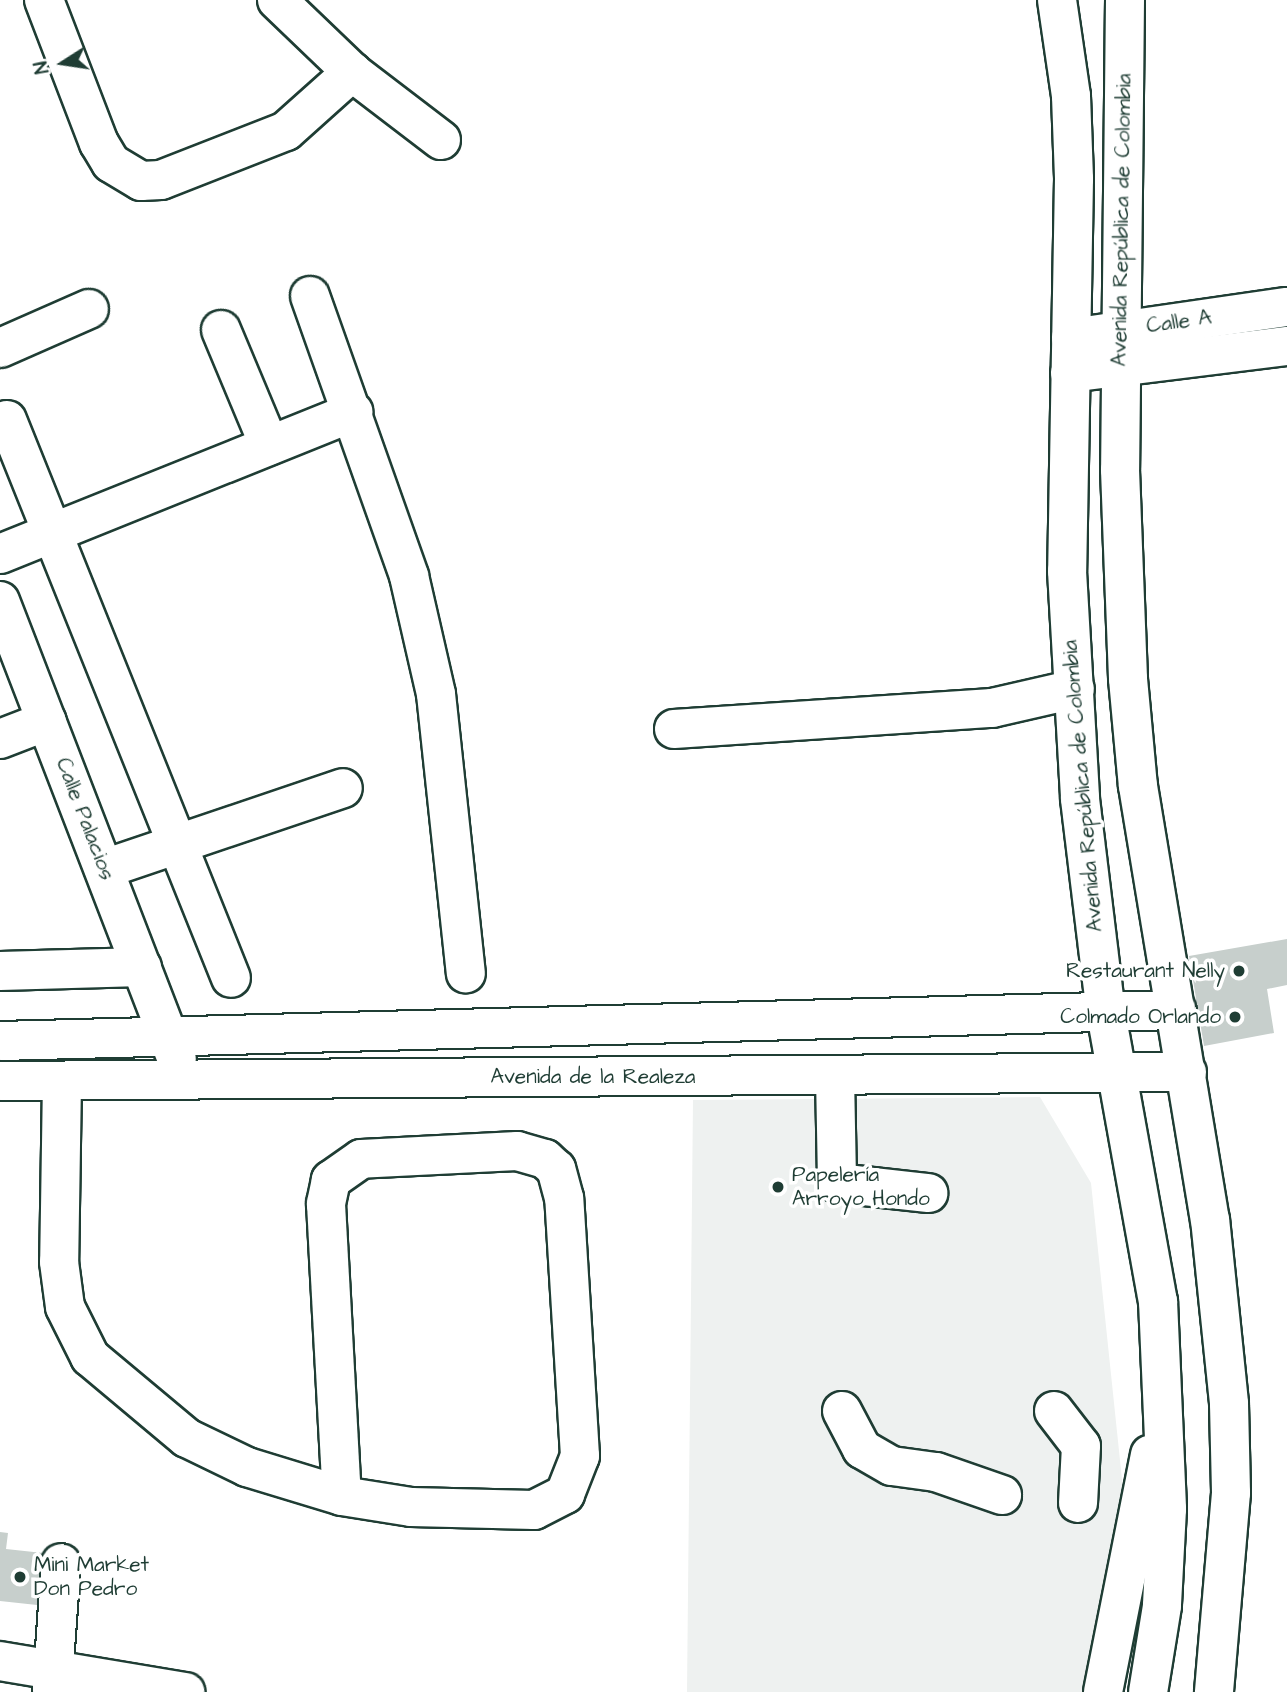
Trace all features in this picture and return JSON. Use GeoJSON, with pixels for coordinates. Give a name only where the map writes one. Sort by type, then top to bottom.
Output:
{"type":"FeatureCollection","features":[{"type":"Feature","properties":{"kind":"main road"},"geometry":{"type":"LineString","coordinates":[[44,0],[99,143],[111,163],[141,181],[161,180],[286,131],[352,72]]}},
{"type":"Feature","properties":{"kind":"main road"},"geometry":{"type":"LineString","coordinates":[[276,0],[352,72],[441,140]]}},
{"type":"Feature","properties":{"kind":"main road","name":"Avenida República de Colombia"},"geometry":{"type":"LineString","coordinates":[[1057,0],[1071,96],[1068,571],[1090,909],[1158,1301],[1166,1523],[1162,1606],[1148,1692]]}},
{"type":"Feature","properties":{"kind":"main road","name":"Avenida República de Colombia"},"geometry":{"type":"LineString","coordinates":[[1125,0],[1120,367],[1128,679],[1138,786],[1187,1072],[1229,1404],[1231,1493],[1214,1692]]}},
{"type":"Feature","properties":{"kind":"main road"},"geometry":{"type":"LineString","coordinates":[[310,296],[354,412],[410,576],[436,694],[466,973]]}},
{"type":"Feature","properties":{"kind":"main road","name":"Calle A"},"geometry":{"type":"LineString","coordinates":[[1071,355],[1120,330],[1287,307]]}},
{"type":"Feature","properties":{"kind":"main road"},"geometry":{"type":"LineString","coordinates":[[0,348],[89,309]]}},
{"type":"Feature","properties":{"kind":"main road"},"geometry":{"type":"LineString","coordinates":[[221,330],[269,445]]}},
{"type":"Feature","properties":{"kind":"main road","name":"Calle A"},"geometry":{"type":"LineString","coordinates":[[1071,355],[1120,367],[1287,346]]}},
{"type":"Feature","properties":{"kind":"main road"},"geometry":{"type":"LineString","coordinates":[[0,554],[354,412]]}},
{"type":"Feature","properties":{"kind":"main road"},"geometry":{"type":"LineString","coordinates":[[7,420],[231,978]]}},
{"type":"Feature","properties":{"kind":"main road","name":"Calle Palacios"},"geometry":{"type":"LineString","coordinates":[[0,601],[184,1081]]}},
{"type":"Feature","properties":{"kind":"main road"},"geometry":{"type":"LineString","coordinates":[[674,730],[992,708],[1075,689]]}},
{"type":"Feature","properties":{"kind":"main road"},"geometry":{"type":"LineString","coordinates":[[0,738],[47,720]]}},
{"type":"Feature","properties":{"kind":"main road"},"geometry":{"type":"LineString","coordinates":[[104,869],[342,788]]}},
{"type":"Feature","properties":{"kind":"main road"},"geometry":{"type":"LineString","coordinates":[[0,971],[142,967]]}},
{"type":"Feature","properties":{"kind":"main road"},"geometry":{"type":"LineString","coordinates":[[0,1041],[1177,1010]]}},
{"type":"Feature","properties":{"kind":"main road","name":"Avenida de la Realeza"},"geometry":{"type":"LineString","coordinates":[[0,1081],[1117,1075],[1187,1072]]}},
{"type":"Feature","properties":{"kind":"main road"},"geometry":{"type":"LineString","coordinates":[[835,1076],[837,1183],[928,1193]]}},
{"type":"Feature","properties":{"kind":"main road"},"geometry":{"type":"LineString","coordinates":[[62,1081],[59,1262],[65,1307],[90,1357],[187,1438],[247,1467],[342,1496],[411,1507],[534,1510],[565,1494],[580,1456],[562,1183],[545,1159],[517,1151],[361,1159],[331,1180],[326,1204],[342,1496]]}},
{"type":"Feature","properties":{"kind":"main road"},"geometry":{"type":"LineString","coordinates":[[1103,1692],[1162,1391]]}},
{"type":"Feature","properties":{"kind":"main road"},"geometry":{"type":"LineString","coordinates":[[842,1411],[862,1449],[892,1466],[936,1472],[1002,1495]]}},
{"type":"Feature","properties":{"kind":"main road"},"geometry":{"type":"LineString","coordinates":[[1054,1411],[1081,1446],[1078,1503]]}},
{"type":"Feature","properties":{"kind":"main road"},"geometry":{"type":"LineString","coordinates":[[53,1681],[61,1563]]}},
{"type":"Feature","properties":{"kind":"main road"},"geometry":{"type":"LineString","coordinates":[[0,1661],[53,1681],[185,1692]]}},
{"type":"Feature","properties":{"kind":"shaded area"},"geometry":{"type":"Polygon","coordinates":[[[1040,1097],[1091,1183],[1123,1489],[1121,1692],[687,1692],[693,1100],[1040,1097]]]}},
{"type":"Feature","properties":{"kind":"building"},"geometry":{"type":"Polygon","coordinates":[[[1287,939],[1287,985],[1267,989],[1274,1033],[1204,1046],[1189,956],[1287,939]]]}},
{"type":"Feature","properties":{"kind":"building","name":"Mini Market Don Pedro"},"geometry":{"type":"Polygon","coordinates":[[[0,1532],[8,1533],[6,1549],[43,1553],[37,1605],[0,1601],[0,1532]]]}},
{"type":"Feature","properties":{"kind":"place","name":"Restaurant Nelly"},"geometry":{"type":"Point","coordinates":[1239,971]}},
{"type":"Feature","properties":{"kind":"place","name":"Colmado Orlando"},"geometry":{"type":"Point","coordinates":[1235,1017]}},
{"type":"Feature","properties":{"kind":"place","name":"Papelería Arroyo Hondo"},"geometry":{"type":"Point","coordinates":[778,1187]}},
{"type":"Feature","properties":{"kind":"place","name":"Mini Market Don Pedro"},"geometry":{"type":"Point","coordinates":[20,1577]}}]}
